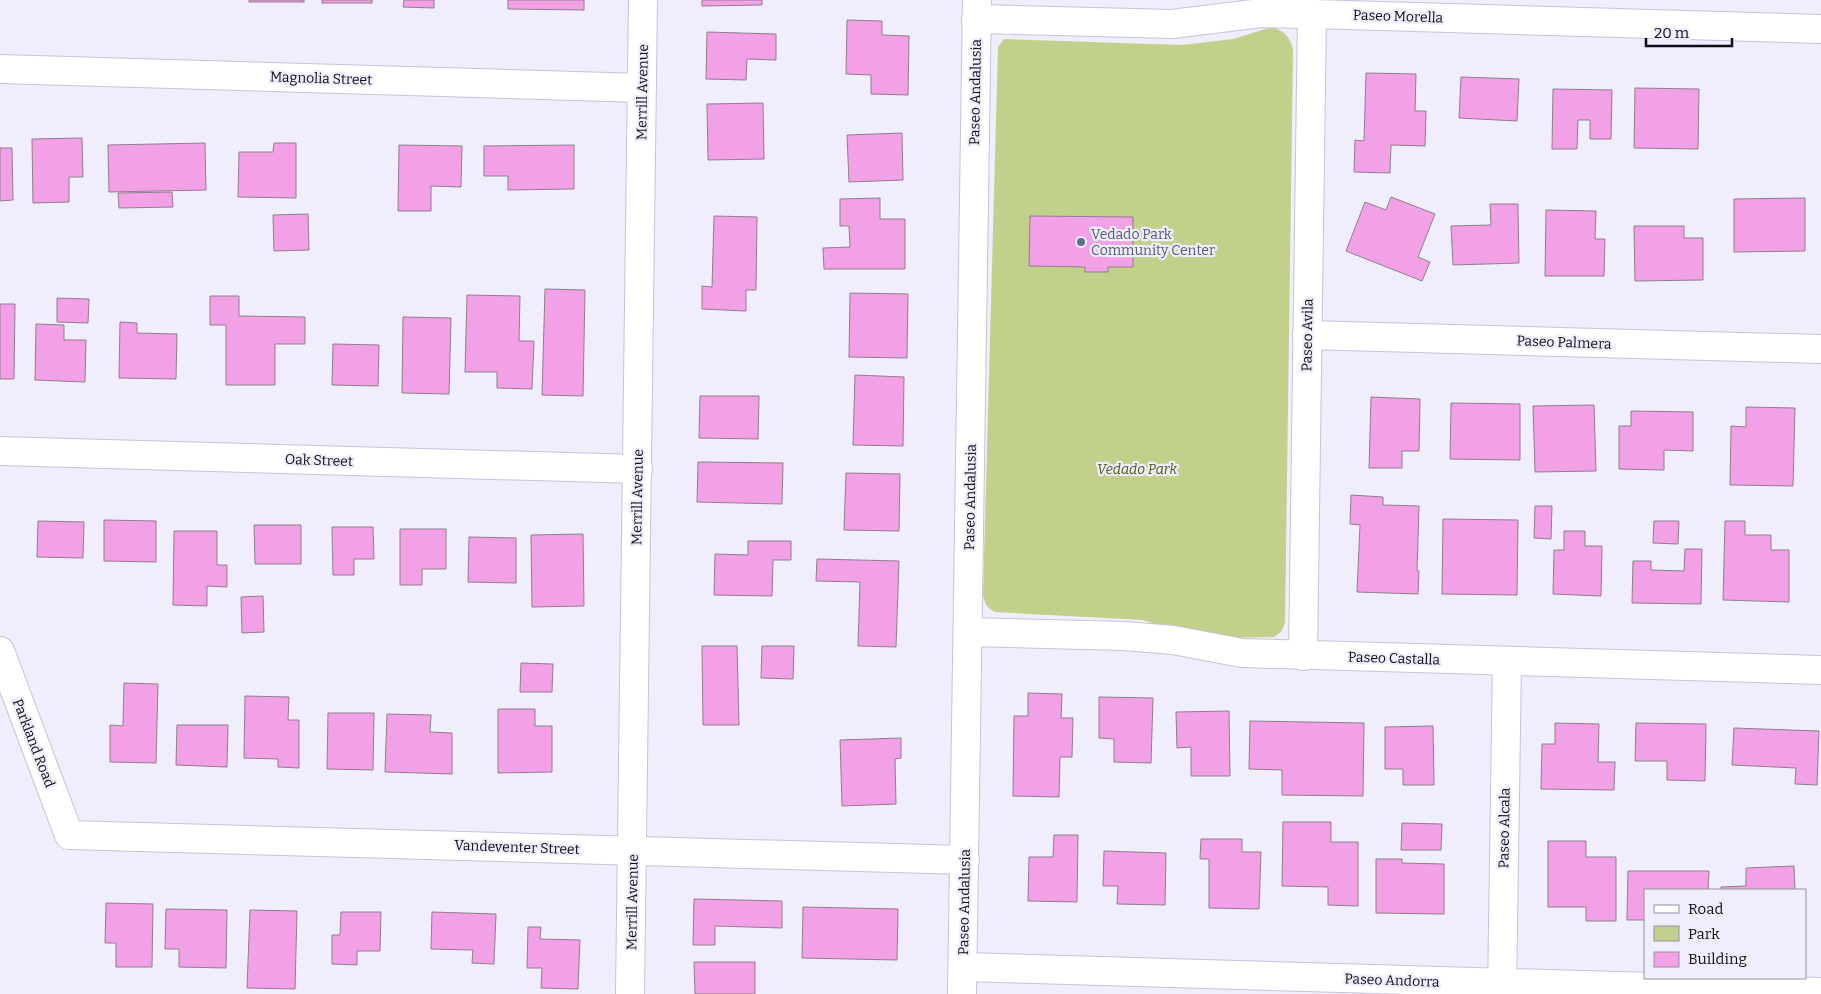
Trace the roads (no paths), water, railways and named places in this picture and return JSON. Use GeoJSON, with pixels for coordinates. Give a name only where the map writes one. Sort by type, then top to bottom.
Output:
{"type":"FeatureCollection","features":[{"type":"Feature","properties":{"kind":"street","name":"Merrill Avenue"},"geometry":{"type":"LineString","coordinates":[[630,994],[643,0]]}},
{"type":"Feature","properties":{"kind":"street","name":"Paseo Morella"},"geometry":{"type":"LineString","coordinates":[[976,9],[1172,24],[1261,13],[1312,14],[1504,10],[1821,28]]}},
{"type":"Feature","properties":{"kind":"street","name":"Paseo Andalusia"},"geometry":{"type":"LineString","coordinates":[[963,981],[976,9]]}},
{"type":"Feature","properties":{"kind":"street","name":"Paseo Avila"},"geometry":{"type":"LineString","coordinates":[[1303,656],[1312,14]]}},
{"type":"Feature","properties":{"kind":"street","name":"Magnolia Street"},"geometry":{"type":"LineString","coordinates":[[0,69],[642,88]]}},
{"type":"Feature","properties":{"kind":"street","name":"Paseo Palmera"},"geometry":{"type":"LineString","coordinates":[[1307,335],[1821,350]]}},
{"type":"Feature","properties":{"kind":"street","name":"Oak Street"},"geometry":{"type":"LineString","coordinates":[[0,451],[638,469]]}},
{"type":"Feature","properties":{"kind":"street","name":"Paseo Castalla"},"geometry":{"type":"LineString","coordinates":[[968,632],[1124,636],[1173,640],[1242,653],[1303,656],[1821,670]]}},
{"type":"Feature","properties":{"kind":"street","name":"Parkland Road"},"geometry":{"type":"LineString","coordinates":[[0,652],[69,834]]}},
{"type":"Feature","properties":{"kind":"street","name":"Paseo Alcala"},"geometry":{"type":"LineString","coordinates":[[1502,988],[1507,661]]}},
{"type":"Feature","properties":{"kind":"street","name":"Vandeventer Street"},"geometry":{"type":"LineString","coordinates":[[69,834],[964,860]]}},
{"type":"Feature","properties":{"kind":"street","name":"Paseo Andorra"},"geometry":{"type":"LineString","coordinates":[[963,981],[1821,992]]}},
{"type":"Feature","properties":{"kind":"place","name":"Vedado Park Community Center"},"geometry":{"type":"Point","coordinates":[1081,242]}},
{"type":"Feature","properties":{"kind":"park label","name":"Vedado Park"},"geometry":{"type":"Point","coordinates":[1137,469]}}]}
